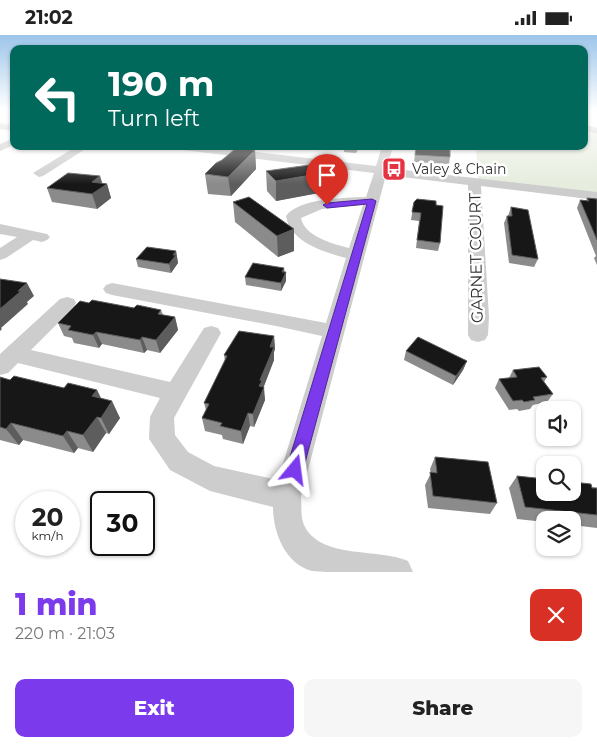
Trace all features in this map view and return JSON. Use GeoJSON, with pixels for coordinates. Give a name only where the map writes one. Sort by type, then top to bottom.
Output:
{"type":"FeatureCollection","features":[{"type":"Feature","properties":{"kind":"street"},"geometry":{"type":"LineString","coordinates":[[0,148],[8,134]]}},
{"type":"Feature","properties":{"kind":"street"},"geometry":{"type":"LineString","coordinates":[[39,173],[78,150]]}},
{"type":"Feature","properties":{"kind":"street"},"geometry":{"type":"LineString","coordinates":[[207,150],[597,196]]}},
{"type":"Feature","properties":{"kind":"street"},"geometry":{"type":"LineString","coordinates":[[387,150],[355,255],[287,496],[286,514],[290,530],[299,545],[312,557],[329,564],[397,572]]}},
{"type":"Feature","properties":{"kind":"street","name":"GARNET COURT"},"geometry":{"type":"LineString","coordinates":[[474,182],[478,335]]}},
{"type":"Feature","properties":{"kind":"street"},"geometry":{"type":"LineString","coordinates":[[355,255],[337,251],[308,236],[296,227],[293,216],[314,207],[372,201]]}},
{"type":"Feature","properties":{"kind":"street"},"geometry":{"type":"LineString","coordinates":[[0,229],[36,236],[0,255]]}},
{"type":"Feature","properties":{"kind":"street"},"geometry":{"type":"LineString","coordinates":[[112,289],[276,319],[334,332]]}},
{"type":"Feature","properties":{"kind":"street"},"geometry":{"type":"LineString","coordinates":[[7,361],[67,303]]}},
{"type":"Feature","properties":{"kind":"street"},"geometry":{"type":"LineString","coordinates":[[211,333],[162,417],[162,439],[179,461],[210,478],[287,496]]}},
{"type":"Feature","properties":{"kind":"street"},"geometry":{"type":"LineString","coordinates":[[7,361],[176,393]]}},
{"type":"Feature","properties":{"kind":"green space"},"geometry":{"type":"Polygon","coordinates":[[[588,134],[597,134],[597,194],[478,180],[476,150],[588,150],[588,134]]]}},
{"type":"Feature","properties":{"kind":"building"},"geometry":{"type":"Polygon","coordinates":[[[234,150],[255,150],[228,177],[205,174],[234,150]]]}},
{"type":"Feature","properties":{"kind":"building"},"geometry":{"type":"Polygon","coordinates":[[[416,150],[450,150],[450,157],[415,155],[416,150]]]}},
{"type":"Feature","properties":{"kind":"building"},"geometry":{"type":"Polygon","coordinates":[[[331,162],[341,170],[276,181],[266,171],[331,162]]]}},
{"type":"Feature","properties":{"kind":"building"},"geometry":{"type":"Polygon","coordinates":[[[68,173],[100,176],[92,182],[107,184],[92,194],[47,188],[68,173]]]}},
{"type":"Feature","properties":{"kind":"building"},"geometry":{"type":"Polygon","coordinates":[[[249,197],[294,229],[277,236],[233,202],[249,197]]]}},
{"type":"Feature","properties":{"kind":"building"},"geometry":{"type":"Polygon","coordinates":[[[587,198],[597,199],[597,240],[580,200],[589,201],[587,198]]]}},
{"type":"Feature","properties":{"kind":"building"},"geometry":{"type":"Polygon","coordinates":[[[417,199],[436,201],[436,205],[443,206],[440,243],[417,240],[421,213],[412,212],[414,202],[417,199]]]}},
{"type":"Feature","properties":{"kind":"building"},"geometry":{"type":"Polygon","coordinates":[[[511,207],[528,210],[538,259],[512,255],[507,216],[512,216],[511,207]]]}},
{"type":"Feature","properties":{"kind":"building"},"geometry":{"type":"Polygon","coordinates":[[[147,247],[176,251],[173,255],[176,255],[169,264],[136,259],[147,247]]]}},
{"type":"Feature","properties":{"kind":"building"},"geometry":{"type":"Polygon","coordinates":[[[253,263],[284,268],[282,272],[286,272],[281,283],[245,277],[253,263]]]}},
{"type":"Feature","properties":{"kind":"building"},"geometry":{"type":"Polygon","coordinates":[[[0,279],[27,283],[18,291],[21,291],[0,309],[0,279]]]}},
{"type":"Feature","properties":{"kind":"building"},"geometry":{"type":"Polygon","coordinates":[[[92,300],[134,308],[137,305],[161,310],[158,314],[175,317],[156,340],[142,337],[140,340],[96,332],[93,335],[68,330],[71,326],[58,323],[80,301],[89,303],[92,300]]]}},
{"type":"Feature","properties":{"kind":"building"},"geometry":{"type":"Polygon","coordinates":[[[239,331],[274,336],[270,347],[274,347],[260,380],[262,381],[259,386],[264,387],[253,414],[248,413],[241,431],[220,426],[222,423],[202,418],[209,404],[204,403],[227,356],[224,355],[239,331]]]}},
{"type":"Feature","properties":{"kind":"building"},"geometry":{"type":"Polygon","coordinates":[[[418,337],[467,361],[456,376],[406,351],[418,337]]]}},
{"type":"Feature","properties":{"kind":"building"},"geometry":{"type":"Polygon","coordinates":[[[539,367],[547,377],[541,378],[553,394],[533,397],[535,400],[524,402],[522,400],[513,401],[499,379],[517,377],[513,370],[539,367]]]}},
{"type":"Feature","properties":{"kind":"building"},"geometry":{"type":"Polygon","coordinates":[[[14,376],[64,388],[68,383],[97,390],[92,396],[112,401],[101,418],[97,417],[83,435],[67,431],[63,436],[11,423],[6,429],[0,427],[0,377],[10,380],[14,376]]]}},
{"type":"Feature","properties":{"kind":"building"},"geometry":{"type":"Polygon","coordinates":[[[435,457],[488,462],[497,503],[433,496],[430,472],[437,473],[435,457]]]}},
{"type":"Feature","properties":{"kind":"building"},"geometry":{"type":"Polygon","coordinates":[[[517,476],[536,478],[536,501],[581,501],[581,483],[591,484],[592,488],[597,488],[597,515],[581,513],[581,511],[525,507],[517,476]]]}},
{"type":"Feature","properties":{"kind":"place","name":"Valey & Chain"},"geometry":{"type":"Point","coordinates":[394,169]}},
{"type":"Feature","properties":{"kind":"route"},"geometry":{"type":"LineString","coordinates":[[295,470],[372,201],[327,205]]}}]}
